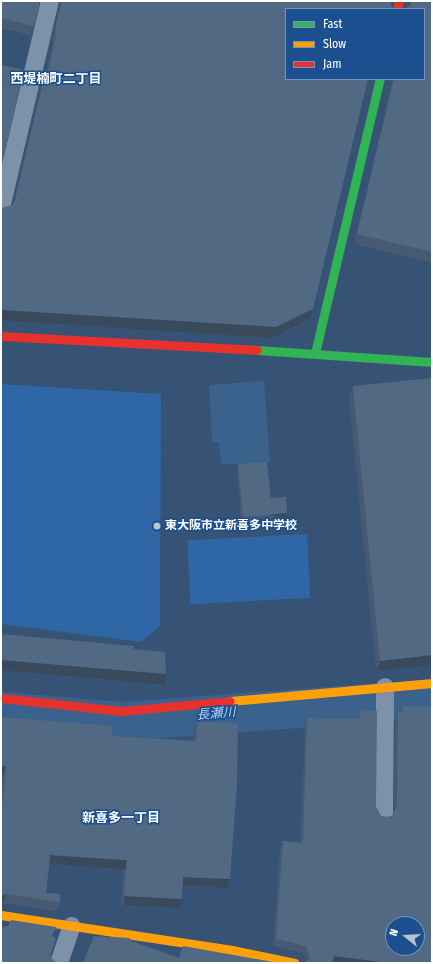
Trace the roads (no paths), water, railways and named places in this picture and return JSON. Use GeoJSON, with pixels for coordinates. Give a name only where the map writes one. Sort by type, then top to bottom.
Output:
{"type":"FeatureCollection","features":[{"type":"Feature","properties":{"kind":"street"},"geometry":{"type":"LineString","coordinates":[[1,208],[50,1]]}},
{"type":"Feature","properties":{"kind":"street"},"geometry":{"type":"LineString","coordinates":[[315,353],[380,80]]}},
{"type":"Feature","properties":{"kind":"street"},"geometry":{"type":"LineString","coordinates":[[1,336],[315,353],[432,362]]}},
{"type":"Feature","properties":{"kind":"street"},"geometry":{"type":"LineString","coordinates":[[1,698],[121,711],[384,700],[432,683]]}},
{"type":"Feature","properties":{"kind":"street"},"geometry":{"type":"LineString","coordinates":[[384,700],[384,814]]}},
{"type":"Feature","properties":{"kind":"street"},"geometry":{"type":"LineString","coordinates":[[1,915],[72,926],[230,956],[295,963]]}},
{"type":"Feature","properties":{"kind":"street"},"geometry":{"type":"LineString","coordinates":[[59,963],[72,926]]}},
{"type":"Feature","properties":{"kind":"waterway","name":"長瀬川"},"geometry":{"type":"LineString","coordinates":[[1,711],[121,721],[432,698]]}},
{"type":"Feature","properties":{"kind":"place","name":"東大阪市立新喜多中学校"},"geometry":{"type":"Point","coordinates":[157,526]}},
{"type":"Feature","properties":{"kind":"district","name":"西堤楠町二丁目"},"geometry":{"type":"Point","coordinates":[56,79]}},
{"type":"Feature","properties":{"kind":"district","name":"新喜多一丁目"},"geometry":{"type":"Point","coordinates":[121,818]}}]}
